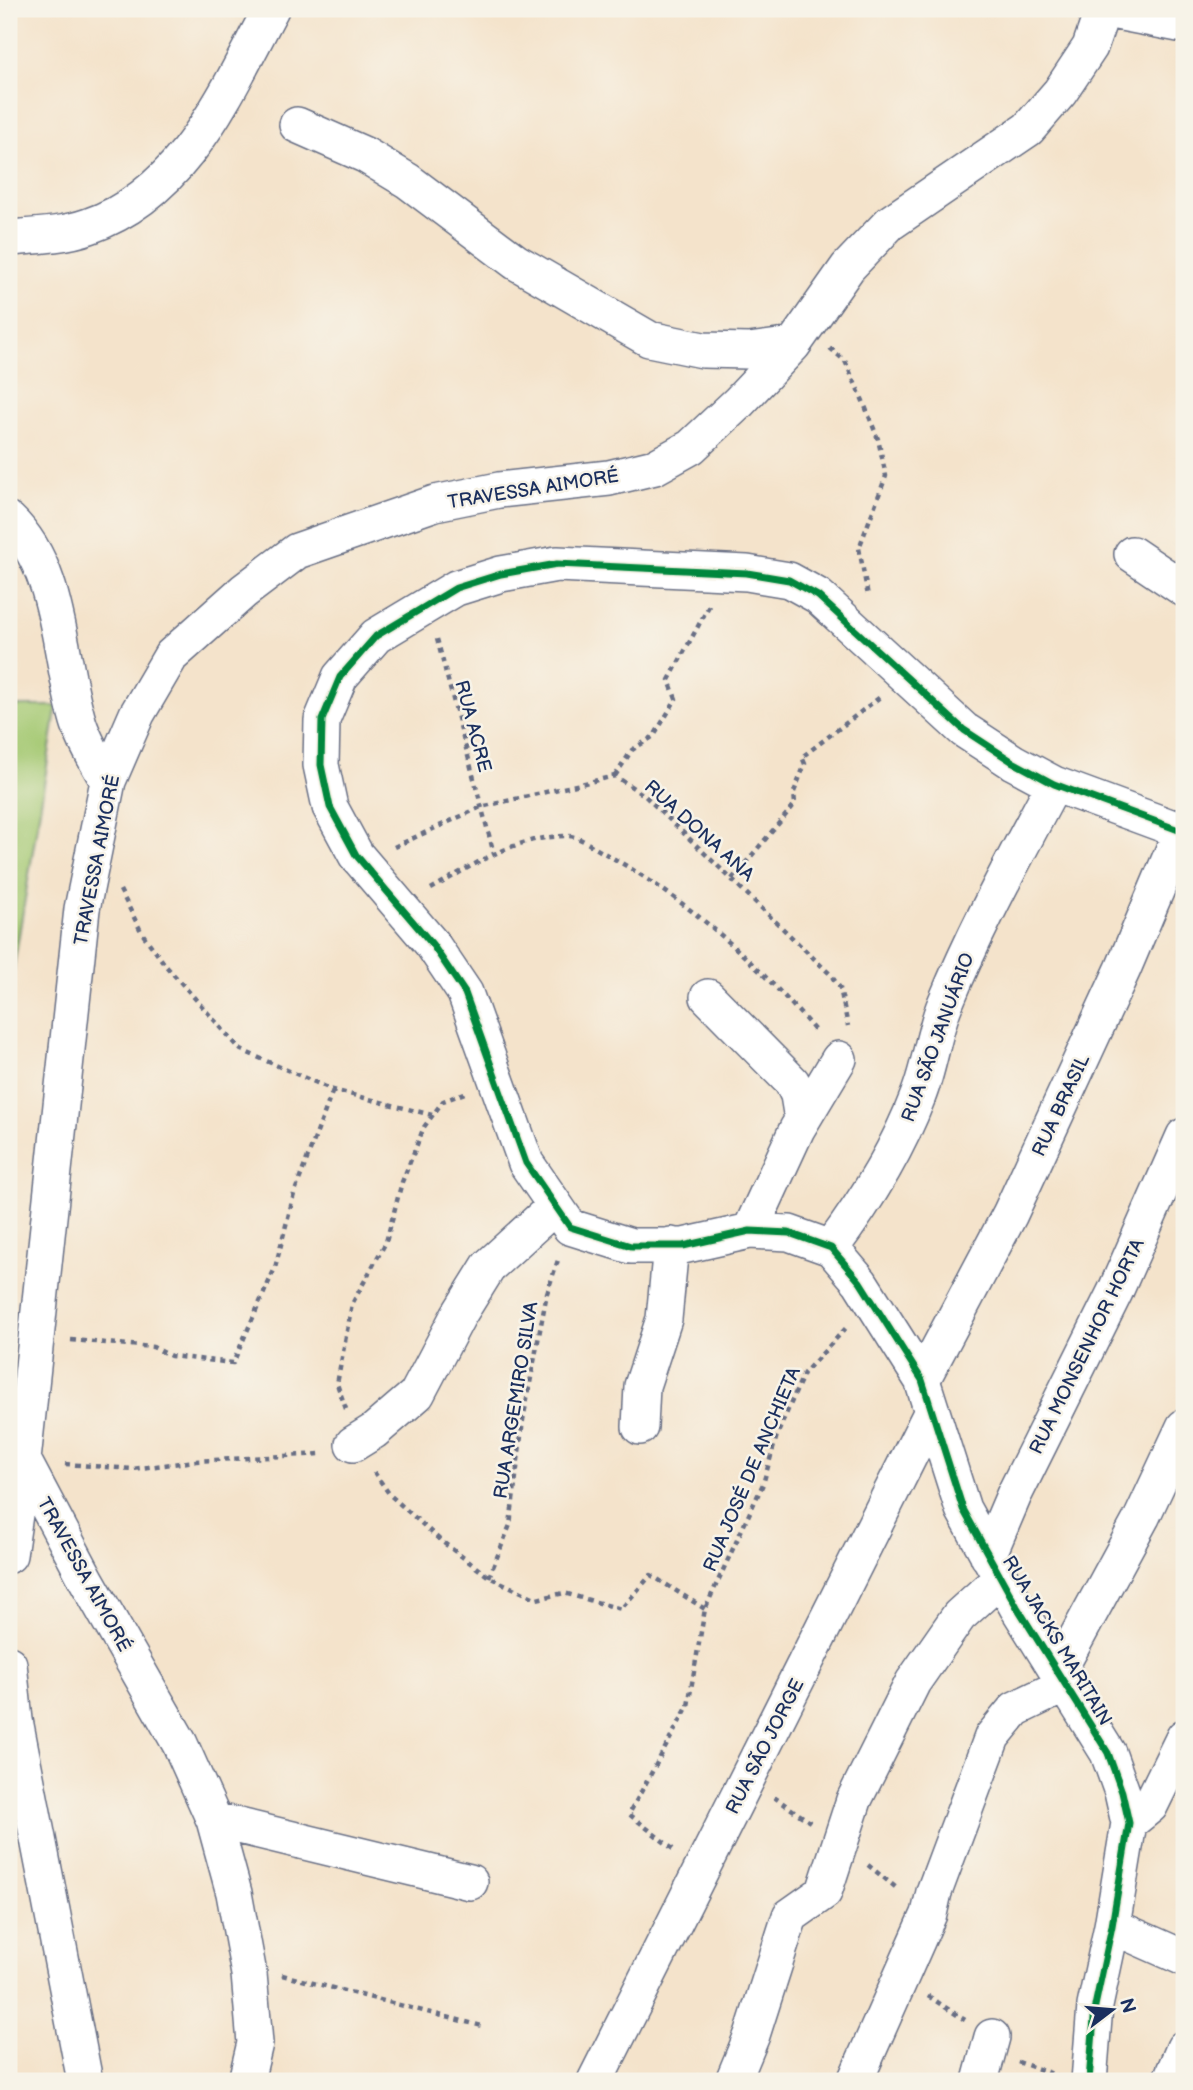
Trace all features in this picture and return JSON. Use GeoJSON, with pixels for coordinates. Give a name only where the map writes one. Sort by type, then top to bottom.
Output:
{"type":"FeatureCollection","features":[{"type":"Feature","properties":{"kind":"street"},"geometry":{"type":"LineString","coordinates":[[9,238],[89,226],[139,201],[179,165],[213,117],[271,9]]}},
{"type":"Feature","properties":{"kind":"street"},"geometry":{"type":"LineString","coordinates":[[1103,9],[1184,24]]}},
{"type":"Feature","properties":{"kind":"street","name":"TRAVESSA AIMORÉ"},"geometry":{"type":"LineString","coordinates":[[246,2081],[255,2043],[247,1966],[234,1893],[214,1820],[180,1744],[86,1579],[23,1460],[82,909],[108,782],[137,715],[171,656],[244,590],[297,551],[435,503],[499,490],[609,478],[655,467],[691,447],[740,402],[799,336],[848,267],[890,223],[1028,130],[1060,92],[1090,47],[1103,9]]}},
{"type":"Feature","properties":{"kind":"street"},"geometry":{"type":"LineString","coordinates":[[297,125],[365,156],[408,181],[516,262],[649,340],[703,350],[749,351],[799,336]]}},
{"type":"Feature","properties":{"kind":"street"},"geometry":{"type":"LineString","coordinates":[[9,520],[37,556],[51,602],[80,727],[108,782]]}},
{"type":"Feature","properties":{"kind":"street"},"geometry":{"type":"LineString","coordinates":[[1132,554],[1184,589]]}},
{"type":"Feature","properties":{"kind":"street"},"geometry":{"type":"LineString","coordinates":[[831,1248],[789,1233],[750,1231],[671,1245],[631,1246],[562,1217],[526,1163],[465,993],[432,944],[361,861],[330,807],[321,765],[322,720],[340,677],[376,636],[456,588],[501,574],[557,564],[726,571],[789,580],[818,596],[964,730],[1054,783],[1183,829]]}},
{"type":"Feature","properties":{"kind":"street","name":"RUA SÃO JANUÁRIO"},"geometry":{"type":"LineString","coordinates":[[831,1248],[867,1200],[899,1142],[919,1094],[943,1008],[973,938],[1054,783]]}},
{"type":"Feature","properties":{"kind":"street","name":"RUA BRASIL"},"geometry":{"type":"LineString","coordinates":[[927,1396],[1123,968],[1183,829]]}},
{"type":"Feature","properties":{"kind":"street"},"geometry":{"type":"LineString","coordinates":[[708,997],[792,1082],[798,1095],[802,1119]]}},
{"type":"Feature","properties":{"kind":"street"},"geometry":{"type":"LineString","coordinates":[[750,1231],[802,1119],[839,1059]]}},
{"type":"Feature","properties":{"kind":"street","name":"RUA MONSENHOR HORTA"},"geometry":{"type":"LineString","coordinates":[[994,1567],[1014,1495],[1115,1292],[1184,1136]]}},
{"type":"Feature","properties":{"kind":"street"},"geometry":{"type":"LineString","coordinates":[[360,1440],[416,1394],[458,1316],[489,1266],[562,1217]]}},
{"type":"Feature","properties":{"kind":"street"},"geometry":{"type":"LineString","coordinates":[[640,1427],[642,1386],[664,1319],[671,1245]]}},
{"type":"Feature","properties":{"kind":"street","name":"RUA JACKS MARITAIN"},"geometry":{"type":"LineString","coordinates":[[831,1248],[872,1300],[927,1396],[963,1509],[994,1567],[1108,1753],[1122,1791],[1129,1824],[1112,1926],[1095,2006],[1075,2079]]}},
{"type":"Feature","properties":{"kind":"street","name":"RUA SÃO JORGE"},"geometry":{"type":"LineString","coordinates":[[596,2081],[701,1871],[927,1396]]}},
{"type":"Feature","properties":{"kind":"street"},"geometry":{"type":"LineString","coordinates":[[855,2081],[929,1914],[934,1892],[992,1737],[1015,1709],[1063,1677],[1184,1427]]}},
{"type":"Feature","properties":{"kind":"street"},"geometry":{"type":"LineString","coordinates":[[9,1555],[23,1460]]}},
{"type":"Feature","properties":{"kind":"street"},"geometry":{"type":"LineString","coordinates":[[733,2081],[752,2035],[790,1916],[824,1892],[854,1800],[913,1682],[994,1567]]}},
{"type":"Feature","properties":{"kind":"street"},"geometry":{"type":"LineString","coordinates":[[9,1664],[15,1720],[85,2081]]}},
{"type":"Feature","properties":{"kind":"street"},"geometry":{"type":"LineString","coordinates":[[1129,1824],[1150,1805],[1184,1737]]}},
{"type":"Feature","properties":{"kind":"street"},"geometry":{"type":"LineString","coordinates":[[214,1820],[470,1882]]}},
{"type":"Feature","properties":{"kind":"street"},"geometry":{"type":"LineString","coordinates":[[1112,1926],[1184,1958]]}},
{"type":"Feature","properties":{"kind":"street"},"geometry":{"type":"LineString","coordinates":[[1170,2081],[1184,2048]]}},
{"type":"Feature","properties":{"kind":"path"},"geometry":{"type":"LineString","coordinates":[[799,336],[845,361],[878,439],[886,476],[859,548],[869,599]]}},
{"type":"Feature","properties":{"kind":"path"},"geometry":{"type":"LineString","coordinates":[[361,861],[481,807],[615,776],[632,750],[654,736],[676,699],[669,680],[692,641],[726,571]]}},
{"type":"Feature","properties":{"kind":"path"},"geometry":{"type":"LineString","coordinates":[[732,878],[795,804],[793,792],[805,764],[802,757],[906,678]]}},
{"type":"Feature","properties":{"kind":"path"},"geometry":{"type":"LineString","coordinates":[[400,906],[514,844],[571,836],[641,873],[710,925],[780,990],[839,1059]]}},
{"type":"Feature","properties":{"kind":"path"},"geometry":{"type":"LineString","coordinates":[[90,874],[117,885],[142,933],[166,966],[241,1051],[333,1090],[432,1115]]}},
{"type":"Feature","properties":{"kind":"path"},"geometry":{"type":"LineString","coordinates":[[498,1080],[443,1101],[424,1127],[402,1182],[386,1242],[352,1304],[342,1344],[337,1384],[346,1411],[390,1495],[440,1540],[489,1577],[537,1599],[564,1593],[621,1609],[651,1575],[705,1609]]}},
{"type":"Feature","properties":{"kind":"path"},"geometry":{"type":"LineString","coordinates":[[36,1338],[153,1347],[171,1356],[233,1363],[275,1268],[294,1194],[333,1090]]}},
{"type":"Feature","properties":{"kind":"path"},"geometry":{"type":"LineString","coordinates":[[23,1460],[132,1469],[196,1461],[317,1455],[360,1440]]}},
{"type":"Feature","properties":{"kind":"path"},"geometry":{"type":"LineString","coordinates":[[247,1966],[482,2025]]}},
{"type":"Feature","properties":{"kind":"path"},"geometry":{"type":"LineString","coordinates":[[901,1978],[986,2056],[1075,2079]]}},
{"type":"Feature","properties":{"kind":"green space"},"geometry":{"type":"Polygon","coordinates":[[[9,706],[57,706],[9,995],[9,706]]]}},
{"type":"Feature","properties":{"kind":"cycle path"},"geometry":{"type":"LineString","coordinates":[[1089,2081],[1095,2006],[1112,1926],[1129,1823],[1122,1792],[1108,1753],[1017,1607],[963,1509],[922,1380],[860,1282],[831,1248],[789,1233],[750,1231],[683,1246],[631,1246],[570,1227],[526,1163],[465,993],[432,944],[356,855],[330,807],[321,765],[322,720],[340,677],[376,636],[456,588],[501,574],[557,564],[747,573],[789,580],[818,596],[964,730],[1013,762],[1054,784],[1184,832]]}}]}
